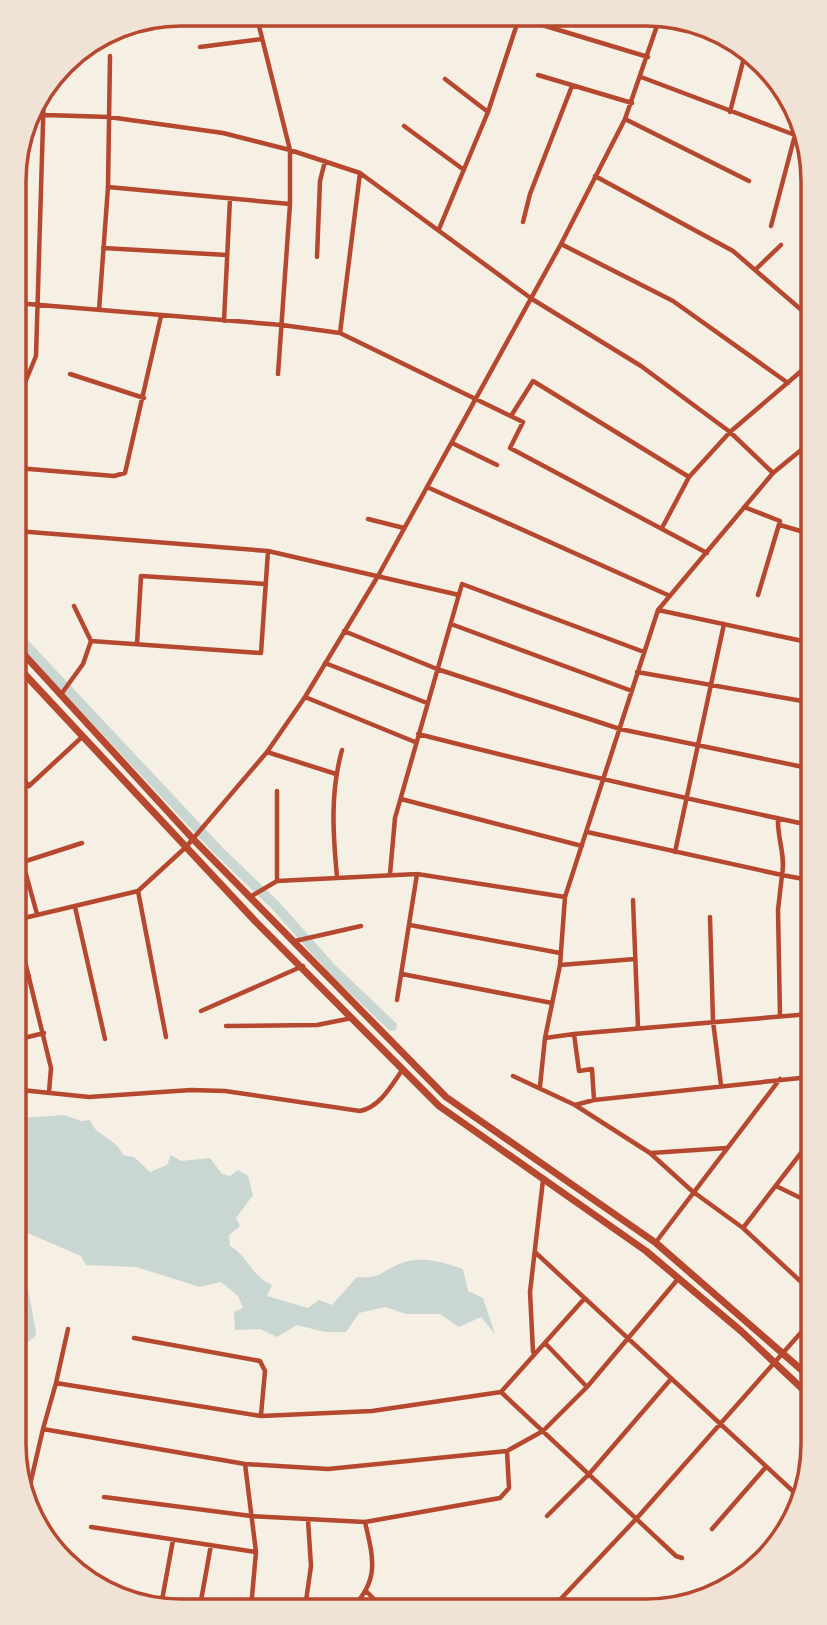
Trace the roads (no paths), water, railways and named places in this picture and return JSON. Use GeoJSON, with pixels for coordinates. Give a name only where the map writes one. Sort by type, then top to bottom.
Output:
{"type":"FeatureCollection","features":[{"type":"Feature","properties":{"kind":"main road"},"geometry":{"type":"LineString","coordinates":[[26,656],[64,692],[250,898],[446,1097],[656,1243],[800,1368]]}},
{"type":"Feature","properties":{"kind":"main road"},"geometry":{"type":"LineString","coordinates":[[26,676],[186,848],[439,1106],[615,1227],[774,1361],[800,1386]]}},
{"type":"Feature","properties":{"kind":"street"},"geometry":{"type":"LineString","coordinates":[[439,229],[488,112],[516,26]]}},
{"type":"Feature","properties":{"kind":"street"},"geometry":{"type":"LineString","coordinates":[[546,26],[648,57]]}},
{"type":"Feature","properties":{"kind":"street"},"geometry":{"type":"LineString","coordinates":[[259,27],[290,150],[290,204],[278,374]]}},
{"type":"Feature","properties":{"kind":"street"},"geometry":{"type":"LineString","coordinates":[[26,917],[138,891],[186,848],[267,752],[305,697],[378,576],[561,244],[625,119],[657,27]]}},
{"type":"Feature","properties":{"kind":"street"},"geometry":{"type":"LineString","coordinates":[[201,47],[262,39]]}},
{"type":"Feature","properties":{"kind":"street"},"geometry":{"type":"LineString","coordinates":[[99,310],[108,187],[110,56]]}},
{"type":"Feature","properties":{"kind":"street"},"geometry":{"type":"LineString","coordinates":[[730,112],[743,61]]}},
{"type":"Feature","properties":{"kind":"street"},"geometry":{"type":"LineString","coordinates":[[538,75],[632,103]]}},
{"type":"Feature","properties":{"kind":"street"},"geometry":{"type":"LineString","coordinates":[[641,77],[794,134]]}},
{"type":"Feature","properties":{"kind":"street"},"geometry":{"type":"LineString","coordinates":[[445,79],[488,112]]}},
{"type":"Feature","properties":{"kind":"street"},"geometry":{"type":"LineString","coordinates":[[523,222],[530,194],[572,86]]}},
{"type":"Feature","properties":{"kind":"street"},"geometry":{"type":"LineString","coordinates":[[26,380],[36,356],[45,108]]}},
{"type":"Feature","properties":{"kind":"street"},"geometry":{"type":"LineString","coordinates":[[45,116],[109,117],[223,134],[290,150],[360,173],[531,299],[641,366],[730,432],[773,473]]}},
{"type":"Feature","properties":{"kind":"street"},"geometry":{"type":"LineString","coordinates":[[625,119],[749,181]]}},
{"type":"Feature","properties":{"kind":"street"},"geometry":{"type":"LineString","coordinates":[[404,126],[464,170]]}},
{"type":"Feature","properties":{"kind":"street"},"geometry":{"type":"LineString","coordinates":[[771,226],[795,139]]}},
{"type":"Feature","properties":{"kind":"street"},"geometry":{"type":"LineString","coordinates":[[317,257],[320,181],[325,161]]}},
{"type":"Feature","properties":{"kind":"street"},"geometry":{"type":"LineString","coordinates":[[340,333],[360,173]]}},
{"type":"Feature","properties":{"kind":"street"},"geometry":{"type":"LineString","coordinates":[[595,176],[733,251],[801,309]]}},
{"type":"Feature","properties":{"kind":"street"},"geometry":{"type":"LineString","coordinates":[[108,187],[290,204]]}},
{"type":"Feature","properties":{"kind":"street"},"geometry":{"type":"LineString","coordinates":[[224,321],[230,199]]}},
{"type":"Feature","properties":{"kind":"street"},"geometry":{"type":"LineString","coordinates":[[561,244],[673,301],[788,383]]}},
{"type":"Feature","properties":{"kind":"street"},"geometry":{"type":"LineString","coordinates":[[756,269],[782,245]]}},
{"type":"Feature","properties":{"kind":"street"},"geometry":{"type":"LineString","coordinates":[[103,248],[227,255]]}},
{"type":"Feature","properties":{"kind":"street"},"geometry":{"type":"LineString","coordinates":[[26,304],[282,325],[340,333],[523,422],[510,448],[706,553]]}},
{"type":"Feature","properties":{"kind":"street"},"geometry":{"type":"LineString","coordinates":[[26,469],[121,475],[128,467],[161,316]]}},
{"type":"Feature","properties":{"kind":"street"},"geometry":{"type":"LineString","coordinates":[[662,528],[689,477],[730,432],[801,372]]}},
{"type":"Feature","properties":{"kind":"street"},"geometry":{"type":"LineString","coordinates":[[70,374],[144,398]]}},
{"type":"Feature","properties":{"kind":"street"},"geometry":{"type":"LineString","coordinates":[[511,416],[533,382],[689,477]]}},
{"type":"Feature","properties":{"kind":"street"},"geometry":{"type":"LineString","coordinates":[[452,443],[497,465]]}},
{"type":"Feature","properties":{"kind":"street"},"geometry":{"type":"LineString","coordinates":[[540,1086],[545,1038],[560,965],[565,897],[605,782],[658,610],[773,473],[801,450]]}},
{"type":"Feature","properties":{"kind":"street"},"geometry":{"type":"LineString","coordinates":[[427,487],[670,596]]}},
{"type":"Feature","properties":{"kind":"street"},"geometry":{"type":"LineString","coordinates":[[744,506],[780,521],[758,595]]}},
{"type":"Feature","properties":{"kind":"street"},"geometry":{"type":"LineString","coordinates":[[368,519],[404,528]]}},
{"type":"Feature","properties":{"kind":"street"},"geometry":{"type":"LineString","coordinates":[[779,525],[801,530]]}},
{"type":"Feature","properties":{"kind":"street"},"geometry":{"type":"LineString","coordinates":[[26,532],[268,551],[459,595]]}},
{"type":"Feature","properties":{"kind":"street"},"geometry":{"type":"LineString","coordinates":[[91,641],[261,653],[268,551]]}},
{"type":"Feature","properties":{"kind":"street"},"geometry":{"type":"LineString","coordinates":[[137,644],[141,576],[266,584]]}},
{"type":"Feature","properties":{"kind":"street"},"geometry":{"type":"LineString","coordinates":[[390,874],[395,818],[462,584],[644,652]]}},
{"type":"Feature","properties":{"kind":"street"},"geometry":{"type":"LineString","coordinates":[[64,692],[83,664],[91,641],[74,606]]}},
{"type":"Feature","properties":{"kind":"street"},"geometry":{"type":"LineString","coordinates":[[658,610],[801,641]]}},
{"type":"Feature","properties":{"kind":"street"},"geometry":{"type":"LineString","coordinates":[[451,624],[632,691]]}},
{"type":"Feature","properties":{"kind":"street"},"geometry":{"type":"LineString","coordinates":[[676,852],[724,624]]}},
{"type":"Feature","properties":{"kind":"street"},"geometry":{"type":"LineString","coordinates":[[344,631],[437,669],[620,729],[801,766]]}},
{"type":"Feature","properties":{"kind":"street"},"geometry":{"type":"LineString","coordinates":[[325,663],[427,703]]}},
{"type":"Feature","properties":{"kind":"street"},"geometry":{"type":"LineString","coordinates":[[637,672],[801,701]]}},
{"type":"Feature","properties":{"kind":"street"},"geometry":{"type":"LineString","coordinates":[[305,697],[415,742]]}},
{"type":"Feature","properties":{"kind":"street"},"geometry":{"type":"LineString","coordinates":[[418,734],[605,782],[687,797],[800,823]]}},
{"type":"Feature","properties":{"kind":"street"},"geometry":{"type":"LineString","coordinates":[[26,787],[82,736]]}},
{"type":"Feature","properties":{"kind":"street"},"geometry":{"type":"LineString","coordinates":[[337,877],[332,816],[335,774],[342,750]]}},
{"type":"Feature","properties":{"kind":"street"},"geometry":{"type":"LineString","coordinates":[[267,752],[335,774]]}},
{"type":"Feature","properties":{"kind":"street"},"geometry":{"type":"LineString","coordinates":[[26,782],[29,786]]}},
{"type":"Feature","properties":{"kind":"street"},"geometry":{"type":"LineString","coordinates":[[276,881],[277,791]]}},
{"type":"Feature","properties":{"kind":"street"},"geometry":{"type":"LineString","coordinates":[[401,799],[582,846]]}},
{"type":"Feature","properties":{"kind":"street"},"geometry":{"type":"LineString","coordinates":[[778,818],[779,842],[785,861],[778,911],[780,1016]]}},
{"type":"Feature","properties":{"kind":"street"},"geometry":{"type":"LineString","coordinates":[[587,832],[800,878]]}},
{"type":"Feature","properties":{"kind":"street"},"geometry":{"type":"LineString","coordinates":[[26,862],[82,843]]}},
{"type":"Feature","properties":{"kind":"street"},"geometry":{"type":"LineString","coordinates":[[26,874],[37,914]]}},
{"type":"Feature","properties":{"kind":"street"},"geometry":{"type":"LineString","coordinates":[[250,898],[276,881],[390,874],[417,874],[565,897]]}},
{"type":"Feature","properties":{"kind":"street"},"geometry":{"type":"LineString","coordinates":[[397,1000],[417,874]]}},
{"type":"Feature","properties":{"kind":"street"},"geometry":{"type":"LineString","coordinates":[[138,891],[166,1037]]}},
{"type":"Feature","properties":{"kind":"street"},"geometry":{"type":"LineString","coordinates":[[633,900],[638,1027]]}},
{"type":"Feature","properties":{"kind":"street"},"geometry":{"type":"LineString","coordinates":[[75,907],[105,1039]]}},
{"type":"Feature","properties":{"kind":"street"},"geometry":{"type":"LineString","coordinates":[[710,917],[713,1021],[721,1085]]}},
{"type":"Feature","properties":{"kind":"street"},"geometry":{"type":"LineString","coordinates":[[410,925],[560,953]]}},
{"type":"Feature","properties":{"kind":"street"},"geometry":{"type":"LineString","coordinates":[[294,941],[361,926]]}},
{"type":"Feature","properties":{"kind":"street"},"geometry":{"type":"LineString","coordinates":[[560,965],[635,959]]}},
{"type":"Feature","properties":{"kind":"street"},"geometry":{"type":"LineString","coordinates":[[26,964],[51,1068],[49,1092]]}},
{"type":"Feature","properties":{"kind":"street"},"geometry":{"type":"LineString","coordinates":[[201,1011],[303,966]]}},
{"type":"Feature","properties":{"kind":"street"},"geometry":{"type":"LineString","coordinates":[[402,974],[552,1003]]}},
{"type":"Feature","properties":{"kind":"street"},"geometry":{"type":"LineString","coordinates":[[545,1038],[638,1027],[800,1015]]}},
{"type":"Feature","properties":{"kind":"street"},"geometry":{"type":"LineString","coordinates":[[226,1026],[317,1025],[353,1018]]}},
{"type":"Feature","properties":{"kind":"street"},"geometry":{"type":"LineString","coordinates":[[26,1038],[44,1033]]}},
{"type":"Feature","properties":{"kind":"street"},"geometry":{"type":"LineString","coordinates":[[574,1034],[579,1071],[592,1069],[594,1100]]}},
{"type":"Feature","properties":{"kind":"street"},"geometry":{"type":"LineString","coordinates":[[26,1090],[89,1097],[191,1090],[225,1091],[360,1111],[370,1109],[380,1100],[404,1069]]}},
{"type":"Feature","properties":{"kind":"street"},"geometry":{"type":"LineString","coordinates":[[513,1076],[540,1086],[575,1105],[650,1153],[692,1191],[743,1228],[800,1281]]}},
{"type":"Feature","properties":{"kind":"street"},"geometry":{"type":"LineString","coordinates":[[575,1105],[594,1100],[800,1078]]}},
{"type":"Feature","properties":{"kind":"street"},"geometry":{"type":"LineString","coordinates":[[656,1243],[692,1191],[781,1079]]}},
{"type":"Feature","properties":{"kind":"street"},"geometry":{"type":"LineString","coordinates":[[650,1153],[727,1148]]}},
{"type":"Feature","properties":{"kind":"street"},"geometry":{"type":"LineString","coordinates":[[743,1228],[800,1154]]}},
{"type":"Feature","properties":{"kind":"street"},"geometry":{"type":"LineString","coordinates":[[533,1352],[530,1293],[544,1179]]}},
{"type":"Feature","properties":{"kind":"street"},"geometry":{"type":"LineString","coordinates":[[776,1186],[800,1198]]}},
{"type":"Feature","properties":{"kind":"street"},"geometry":{"type":"LineString","coordinates":[[536,1253],[794,1492]]}},
{"type":"Feature","properties":{"kind":"street"},"geometry":{"type":"LineString","coordinates":[[43,1429],[245,1464],[333,1470],[507,1451],[544,1431],[587,1387],[678,1279]]}},
{"type":"Feature","properties":{"kind":"street"},"geometry":{"type":"LineString","coordinates":[[56,1383],[261,1416],[372,1411],[501,1392],[533,1352],[545,1343],[584,1300]]}},
{"type":"Feature","properties":{"kind":"street"},"geometry":{"type":"LineString","coordinates":[[31,1481],[68,1329]]}},
{"type":"Feature","properties":{"kind":"street"},"geometry":{"type":"LineString","coordinates":[[563,1597],[637,1518],[800,1333]]}},
{"type":"Feature","properties":{"kind":"street"},"geometry":{"type":"LineString","coordinates":[[134,1338],[260,1361],[265,1371],[261,1416]]}},
{"type":"Feature","properties":{"kind":"street"},"geometry":{"type":"LineString","coordinates":[[545,1343],[587,1387]]}},
{"type":"Feature","properties":{"kind":"street"},"geometry":{"type":"LineString","coordinates":[[547,1516],[590,1473],[671,1379]]}},
{"type":"Feature","properties":{"kind":"street"},"geometry":{"type":"LineString","coordinates":[[501,1392],[676,1556],[682,1558]]}},
{"type":"Feature","properties":{"kind":"street"},"geometry":{"type":"LineString","coordinates":[[104,1497],[251,1516],[365,1522],[505,1496],[510,1482],[507,1451]]}},
{"type":"Feature","properties":{"kind":"street"},"geometry":{"type":"LineString","coordinates":[[245,1464],[256,1552],[252,1599]]}},
{"type":"Feature","properties":{"kind":"street"},"geometry":{"type":"LineString","coordinates":[[712,1529],[766,1467]]}},
{"type":"Feature","properties":{"kind":"street"},"geometry":{"type":"LineString","coordinates":[[307,1599],[311,1566],[309,1520]]}},
{"type":"Feature","properties":{"kind":"street"},"geometry":{"type":"LineString","coordinates":[[361,1599],[368,1592],[372,1580],[372,1550],[365,1522]]}},
{"type":"Feature","properties":{"kind":"street"},"geometry":{"type":"LineString","coordinates":[[91,1527],[256,1552]]}},
{"type":"Feature","properties":{"kind":"street"},"geometry":{"type":"LineString","coordinates":[[163,1597],[173,1540]]}},
{"type":"Feature","properties":{"kind":"street"},"geometry":{"type":"LineString","coordinates":[[201,1599],[211,1545]]}},
{"type":"Feature","properties":{"kind":"street"},"geometry":{"type":"LineString","coordinates":[[368,1592],[376,1599]]}},
{"type":"Feature","properties":{"kind":"waterway"},"geometry":{"type":"LineString","coordinates":[[26,646],[218,850],[276,906],[332,969],[392,1026]]}},
{"type":"Feature","properties":{"kind":"waterway"},"geometry":{"type":"LineString","coordinates":[[26,1306],[31,1333],[26,1337]]}}]}
